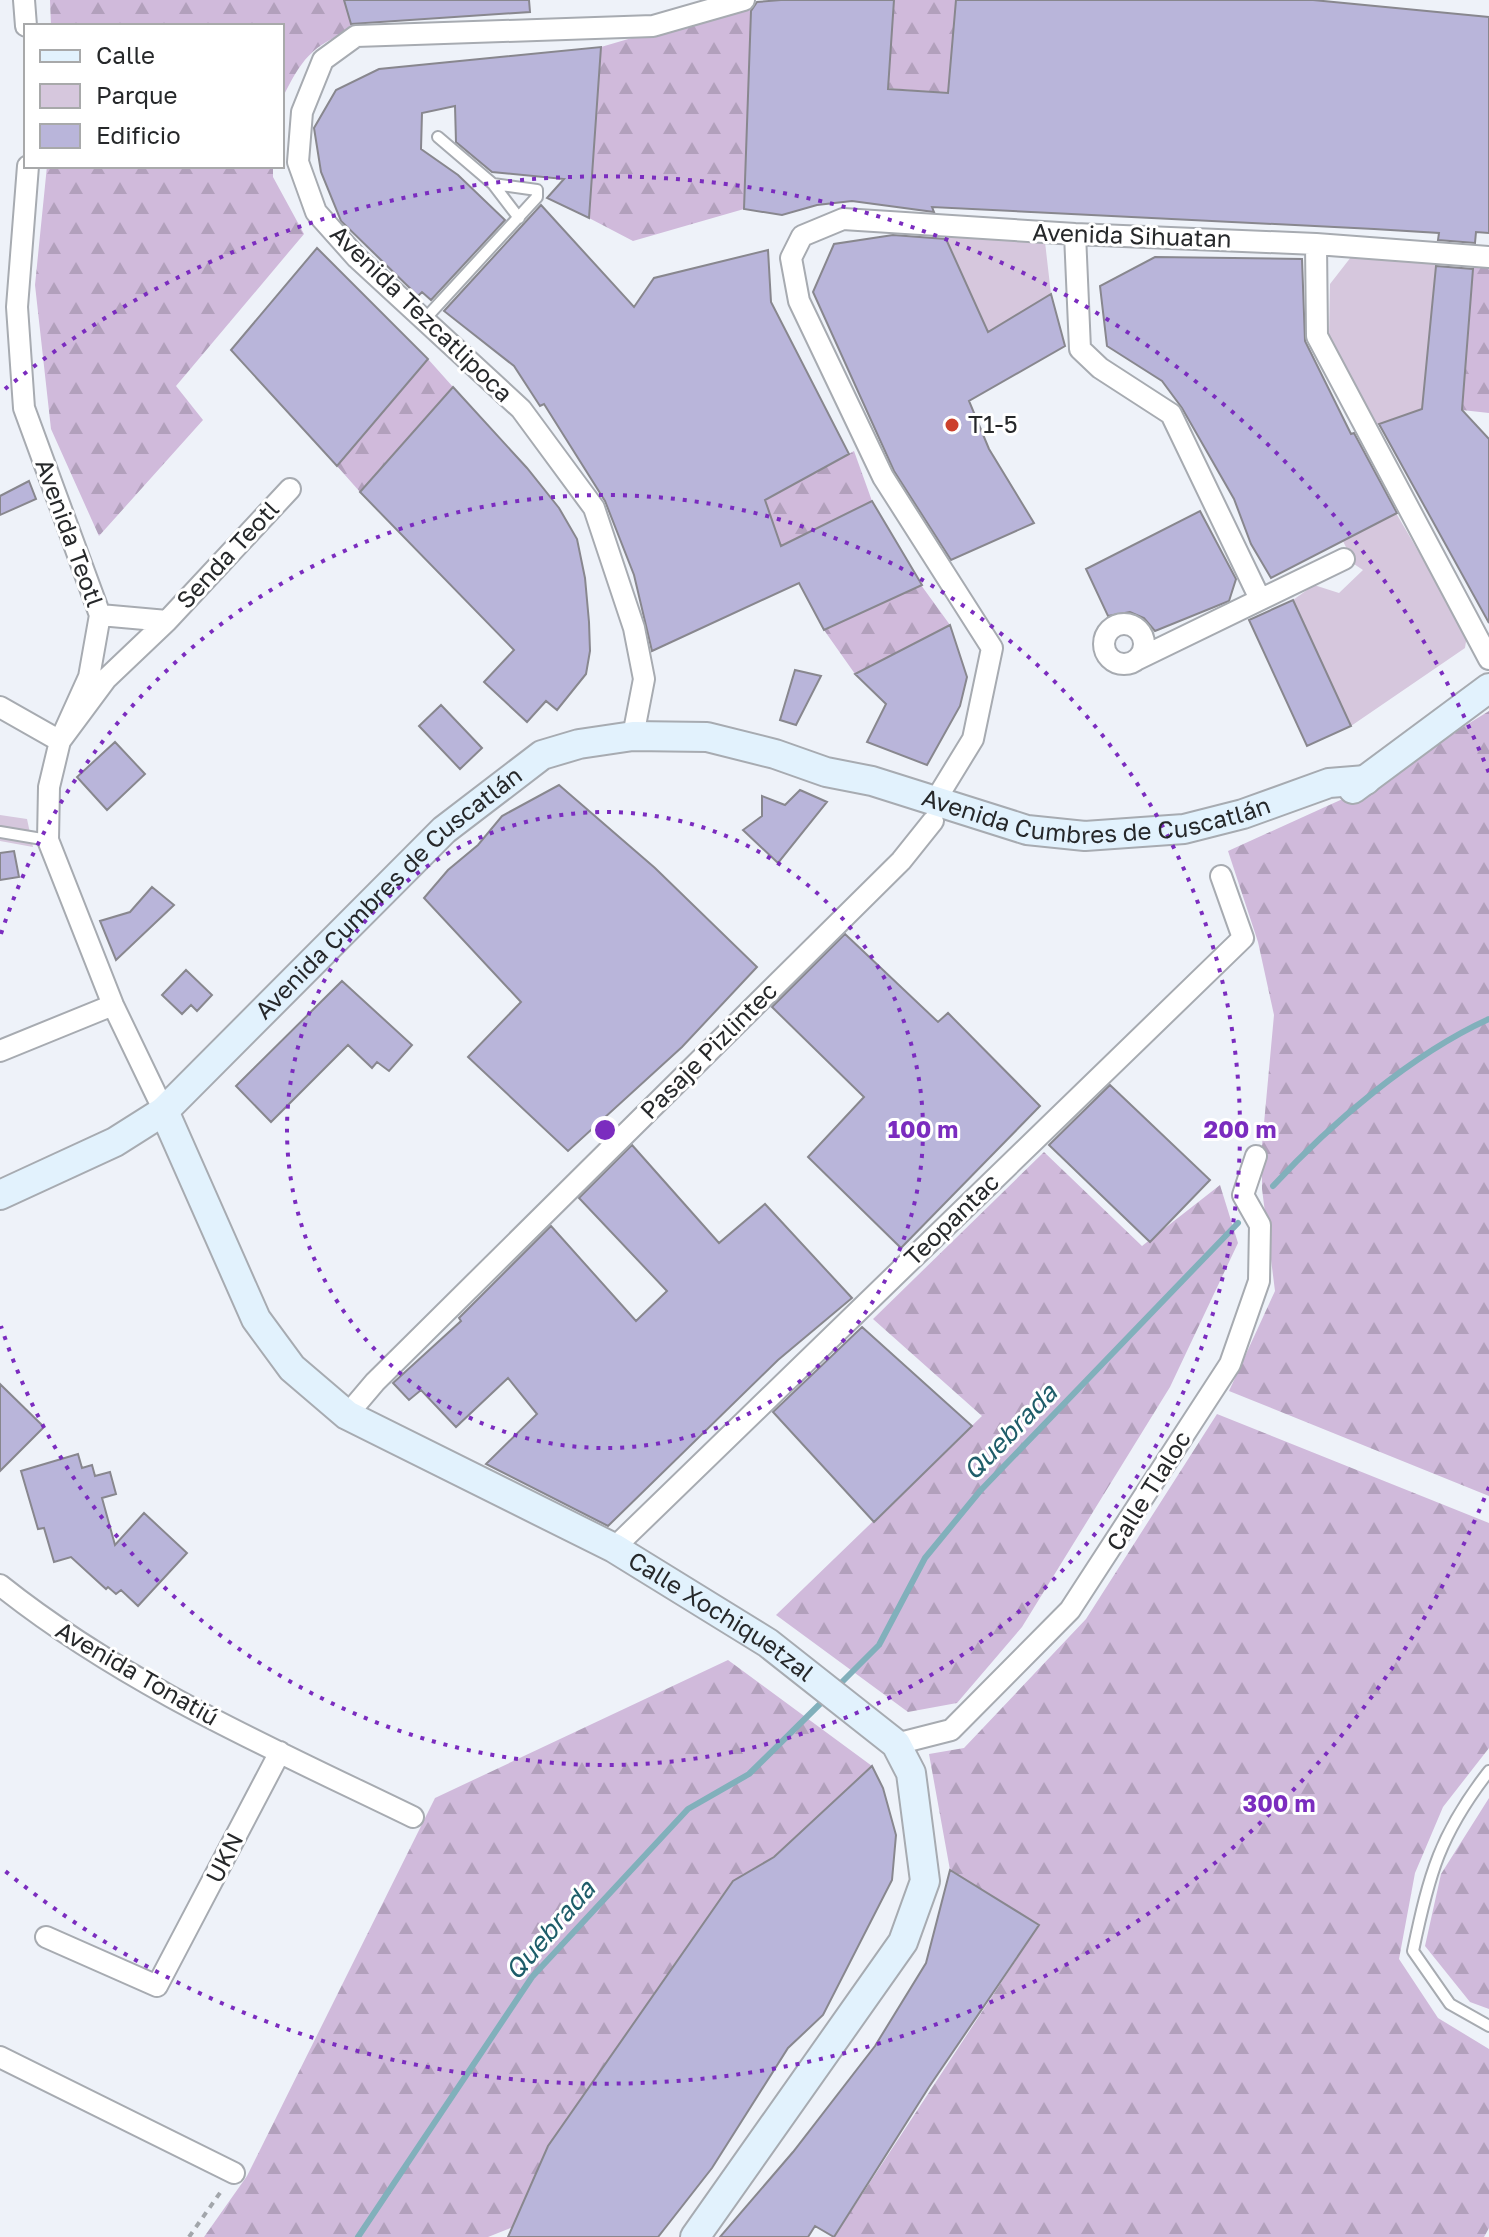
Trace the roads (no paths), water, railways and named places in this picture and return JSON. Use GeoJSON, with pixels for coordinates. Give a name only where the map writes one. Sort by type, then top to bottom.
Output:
{"type":"FeatureCollection","features":[{"type":"Feature","properties":{"kind":"main road","name":"Avenida Cumbres de Cuscatlán"},"geometry":{"type":"LineString","coordinates":[[0,1195],[115,1142],[164,1111],[444,830],[513,774],[542,755],[579,744],[633,736],[707,737],[775,754],[826,772],[862,793],[934,811],[1031,848],[1090,854],[1188,847],[1336,800],[1489,688]]}},
{"type":"Feature","properties":{"kind":"main road","name":"Calle Xochiquetzal"},"geometry":{"type":"LineString","coordinates":[[164,1111],[256,1319],[292,1368],[347,1415],[614,1548],[768,1643],[896,1744],[911,1773],[925,1860],[920,1903],[896,1954],[695,2237]]}},
{"type":"Feature","properties":{"kind":"street"},"geometry":{"type":"LineString","coordinates":[[24,0],[26,24]]}},
{"type":"Feature","properties":{"kind":"street","name":"Avenida Tezcatlipoca"},"geometry":{"type":"LineString","coordinates":[[633,736],[644,679],[634,628],[594,508],[521,409],[357,258],[316,212],[298,162],[302,112],[323,60],[356,36],[653,26],[744,0]]}},
{"type":"Feature","properties":{"kind":"street","name":"Avenida Teotl"},"geometry":{"type":"LineString","coordinates":[[28,168],[17,307],[24,408],[100,615],[89,677],[60,741],[49,787],[48,840],[113,1005],[164,1111]]}},
{"type":"Feature","properties":{"kind":"street","name":"Avenida Sihuatan"},"geometry":{"type":"LineString","coordinates":[[791,258],[802,236],[843,219],[1075,234],[1316,244],[1489,257]]}},
{"type":"Feature","properties":{"kind":"street"},"geometry":{"type":"LineString","coordinates":[[1075,234],[1080,349],[1100,368],[1171,414],[1260,599]]}},
{"type":"Feature","properties":{"kind":"street"},"geometry":{"type":"LineString","coordinates":[[1316,244],[1317,336],[1489,659]]}},
{"type":"Feature","properties":{"kind":"street"},"geometry":{"type":"LineString","coordinates":[[0,263],[21,257]]}},
{"type":"Feature","properties":{"kind":"street","name":"Pasaje Pizlintec"},"geometry":{"type":"LineString","coordinates":[[347,1415],[375,1382],[901,861],[934,811],[973,739],[992,648],[883,477],[799,301],[791,258]]}},
{"type":"Feature","properties":{"kind":"street","name":"Senda Teotl"},"geometry":{"type":"LineString","coordinates":[[60,741],[106,679],[167,621],[290,489]]}},
{"type":"Feature","properties":{"kind":"street"},"geometry":{"type":"LineString","coordinates":[[1136,660],[1344,559]]}},
{"type":"Feature","properties":{"kind":"street","name":"Senda Teotl"},"geometry":{"type":"LineString","coordinates":[[100,615],[167,621]]}},
{"type":"Feature","properties":{"kind":"street"},"geometry":{"type":"LineString","coordinates":[[0,707],[60,741]]}},
{"type":"Feature","properties":{"kind":"street","name":"Teopantac"},"geometry":{"type":"LineString","coordinates":[[614,1548],[1243,938],[1221,876]]}},
{"type":"Feature","properties":{"kind":"street"},"geometry":{"type":"LineString","coordinates":[[0,1051],[113,1005]]}},
{"type":"Feature","properties":{"kind":"street","name":"Calle Tlaloc"},"geometry":{"type":"LineString","coordinates":[[896,1744],[951,1730],[1070,1610],[1230,1364],[1259,1281],[1260,1225],[1243,1195],[1256,1156]]}},
{"type":"Feature","properties":{"kind":"street","name":"Avenida Tonatiú"},"geometry":{"type":"LineString","coordinates":[[0,1585],[56,1630],[123,1671],[280,1752]]}},
{"type":"Feature","properties":{"kind":"street"},"geometry":{"type":"LineString","coordinates":[[280,1752],[413,1817]]}},
{"type":"Feature","properties":{"kind":"street","name":"UKN"},"geometry":{"type":"LineString","coordinates":[[46,1937],[157,1986],[280,1752]]}},
{"type":"Feature","properties":{"kind":"street"},"geometry":{"type":"LineString","coordinates":[[0,2057],[234,2173]]}},
{"type":"Feature","properties":{"kind":"lane"},"geometry":{"type":"LineString","coordinates":[[438,137],[493,184],[519,218]]}},
{"type":"Feature","properties":{"kind":"lane"},"geometry":{"type":"LineString","coordinates":[[424,320],[537,197],[537,190],[493,184]]}},
{"type":"Feature","properties":{"kind":"lane"},"geometry":{"type":"LineString","coordinates":[[0,832],[48,840]]}},
{"type":"Feature","properties":{"kind":"lane"},"geometry":{"type":"LineString","coordinates":[[1489,1771],[1460,1808],[1429,1873],[1413,1951],[1450,2004],[1489,2026]]}},
{"type":"Feature","properties":{"kind":"waterway","name":"Quebrada"},"geometry":{"type":"LineString","coordinates":[[1273,1186],[1295,1162],[1374,1092],[1431,1051],[1489,1019]]}},
{"type":"Feature","properties":{"kind":"waterway","name":"Quebrada"},"geometry":{"type":"LineString","coordinates":[[837,1687],[879,1645],[925,1558],[980,1491],[1238,1223]]}},
{"type":"Feature","properties":{"kind":"waterway","name":"Quebrada"},"geometry":{"type":"LineString","coordinates":[[358,2237],[532,1977],[688,1809],[749,1774],[826,1698]]}},
{"type":"Feature","properties":{"kind":"place","name":"T1-5"},"geometry":{"type":"Point","coordinates":[952,425]}}]}
